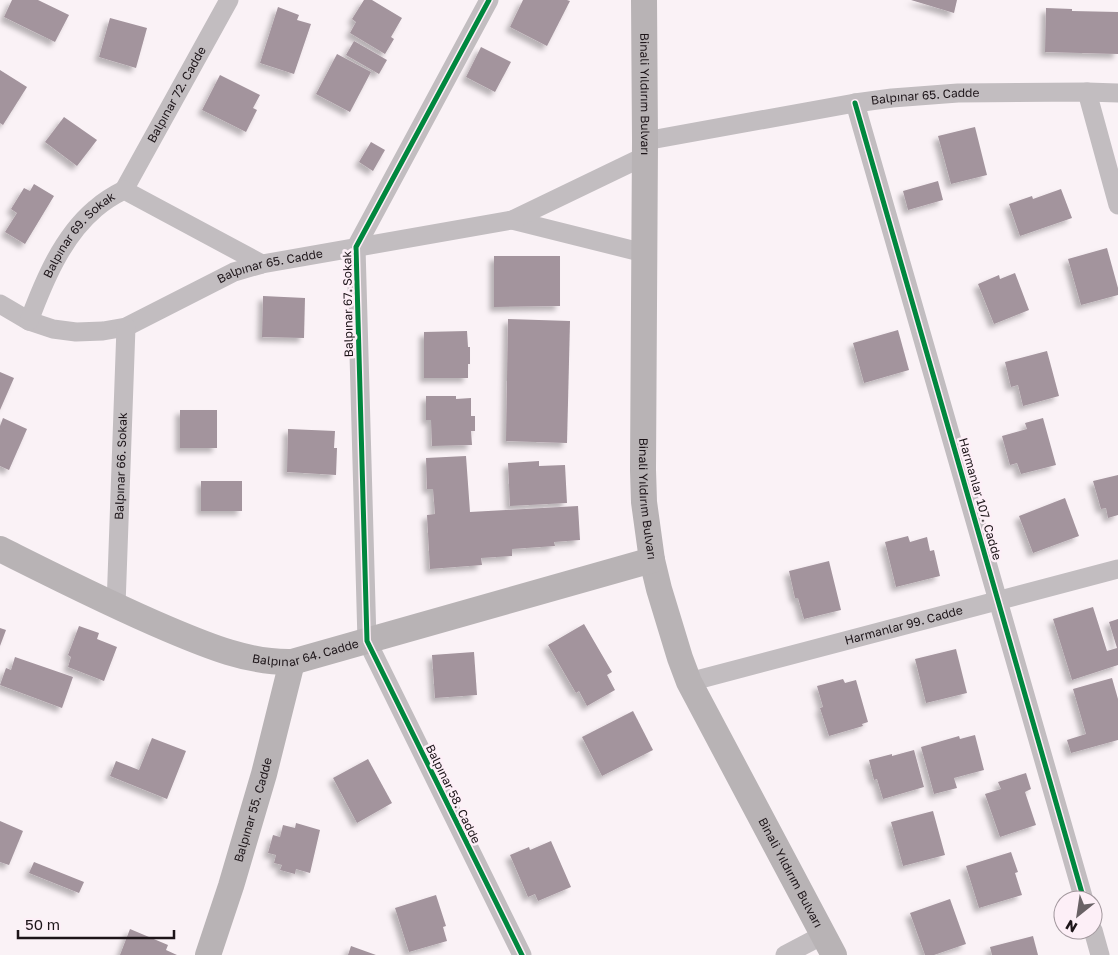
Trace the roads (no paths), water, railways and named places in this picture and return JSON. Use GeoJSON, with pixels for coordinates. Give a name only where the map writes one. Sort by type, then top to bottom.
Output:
{"type":"FeatureCollection","features":[{"type":"Feature","properties":{"kind":"street","name":"Balpınar 72. Cadde"},"geometry":{"type":"LineString","coordinates":[[124,190],[229,0]]}},
{"type":"Feature","properties":{"kind":"street","name":"Balpınar 67. Sokak"},"geometry":{"type":"LineString","coordinates":[[367,641],[356,247],[489,0]]}},
{"type":"Feature","properties":{"kind":"street","name":"Binali Yıldırım Bulvarı"},"geometry":{"type":"LineString","coordinates":[[644,0],[643,470],[644,502],[652,560],[670,630],[689,682],[828,945]]}},
{"type":"Feature","properties":{"kind":"street"},"geometry":{"type":"LineString","coordinates":[[1087,92],[1118,205]]}},
{"type":"Feature","properties":{"kind":"street","name":"Balpınar 65. Cadde"},"geometry":{"type":"LineString","coordinates":[[126,327],[234,272],[262,264],[512,220],[645,149],[855,104],[892,98],[958,93],[1118,93]]}},
{"type":"Feature","properties":{"kind":"street","name":"Harmanlar 107. Cadde"},"geometry":{"type":"LineString","coordinates":[[855,104],[1081,890]]}},
{"type":"Feature","properties":{"kind":"street","name":"Balpınar 69. Sokak"},"geometry":{"type":"LineString","coordinates":[[29,321],[53,264],[69,239],[95,209],[124,190],[262,264]]}},
{"type":"Feature","properties":{"kind":"street","name":"Balpınar 65. Cadde"},"geometry":{"type":"LineString","coordinates":[[512,220],[644,253]]}},
{"type":"Feature","properties":{"kind":"street"},"geometry":{"type":"LineString","coordinates":[[0,304],[29,321],[53,329],[76,332],[103,331],[126,327]]}},
{"type":"Feature","properties":{"kind":"street","name":"Balpınar 66. Sokak"},"geometry":{"type":"LineString","coordinates":[[116,606],[126,327]]}},
{"type":"Feature","properties":{"kind":"street","name":"Balpınar 64. Cadde"},"geometry":{"type":"LineString","coordinates":[[0,549],[116,606],[204,644],[251,659],[275,663],[292,662],[652,560]]}},
{"type":"Feature","properties":{"kind":"street","name":"Harmanlar 99. Cadde"},"geometry":{"type":"LineString","coordinates":[[689,682],[1118,570]]}},
{"type":"Feature","properties":{"kind":"street","name":"Balpınar 58. Cadde"},"geometry":{"type":"LineString","coordinates":[[367,641],[522,955]]}},
{"type":"Feature","properties":{"kind":"street","name":"Balpınar 55. Cadde"},"geometry":{"type":"LineString","coordinates":[[208,955],[231,886],[264,774],[292,662]]}},
{"type":"Feature","properties":{"kind":"street"},"geometry":{"type":"LineString","coordinates":[[1095,940],[1100,955]]}},
{"type":"Feature","properties":{"kind":"street"},"geometry":{"type":"LineString","coordinates":[[785,955],[828,945]]}}]}
